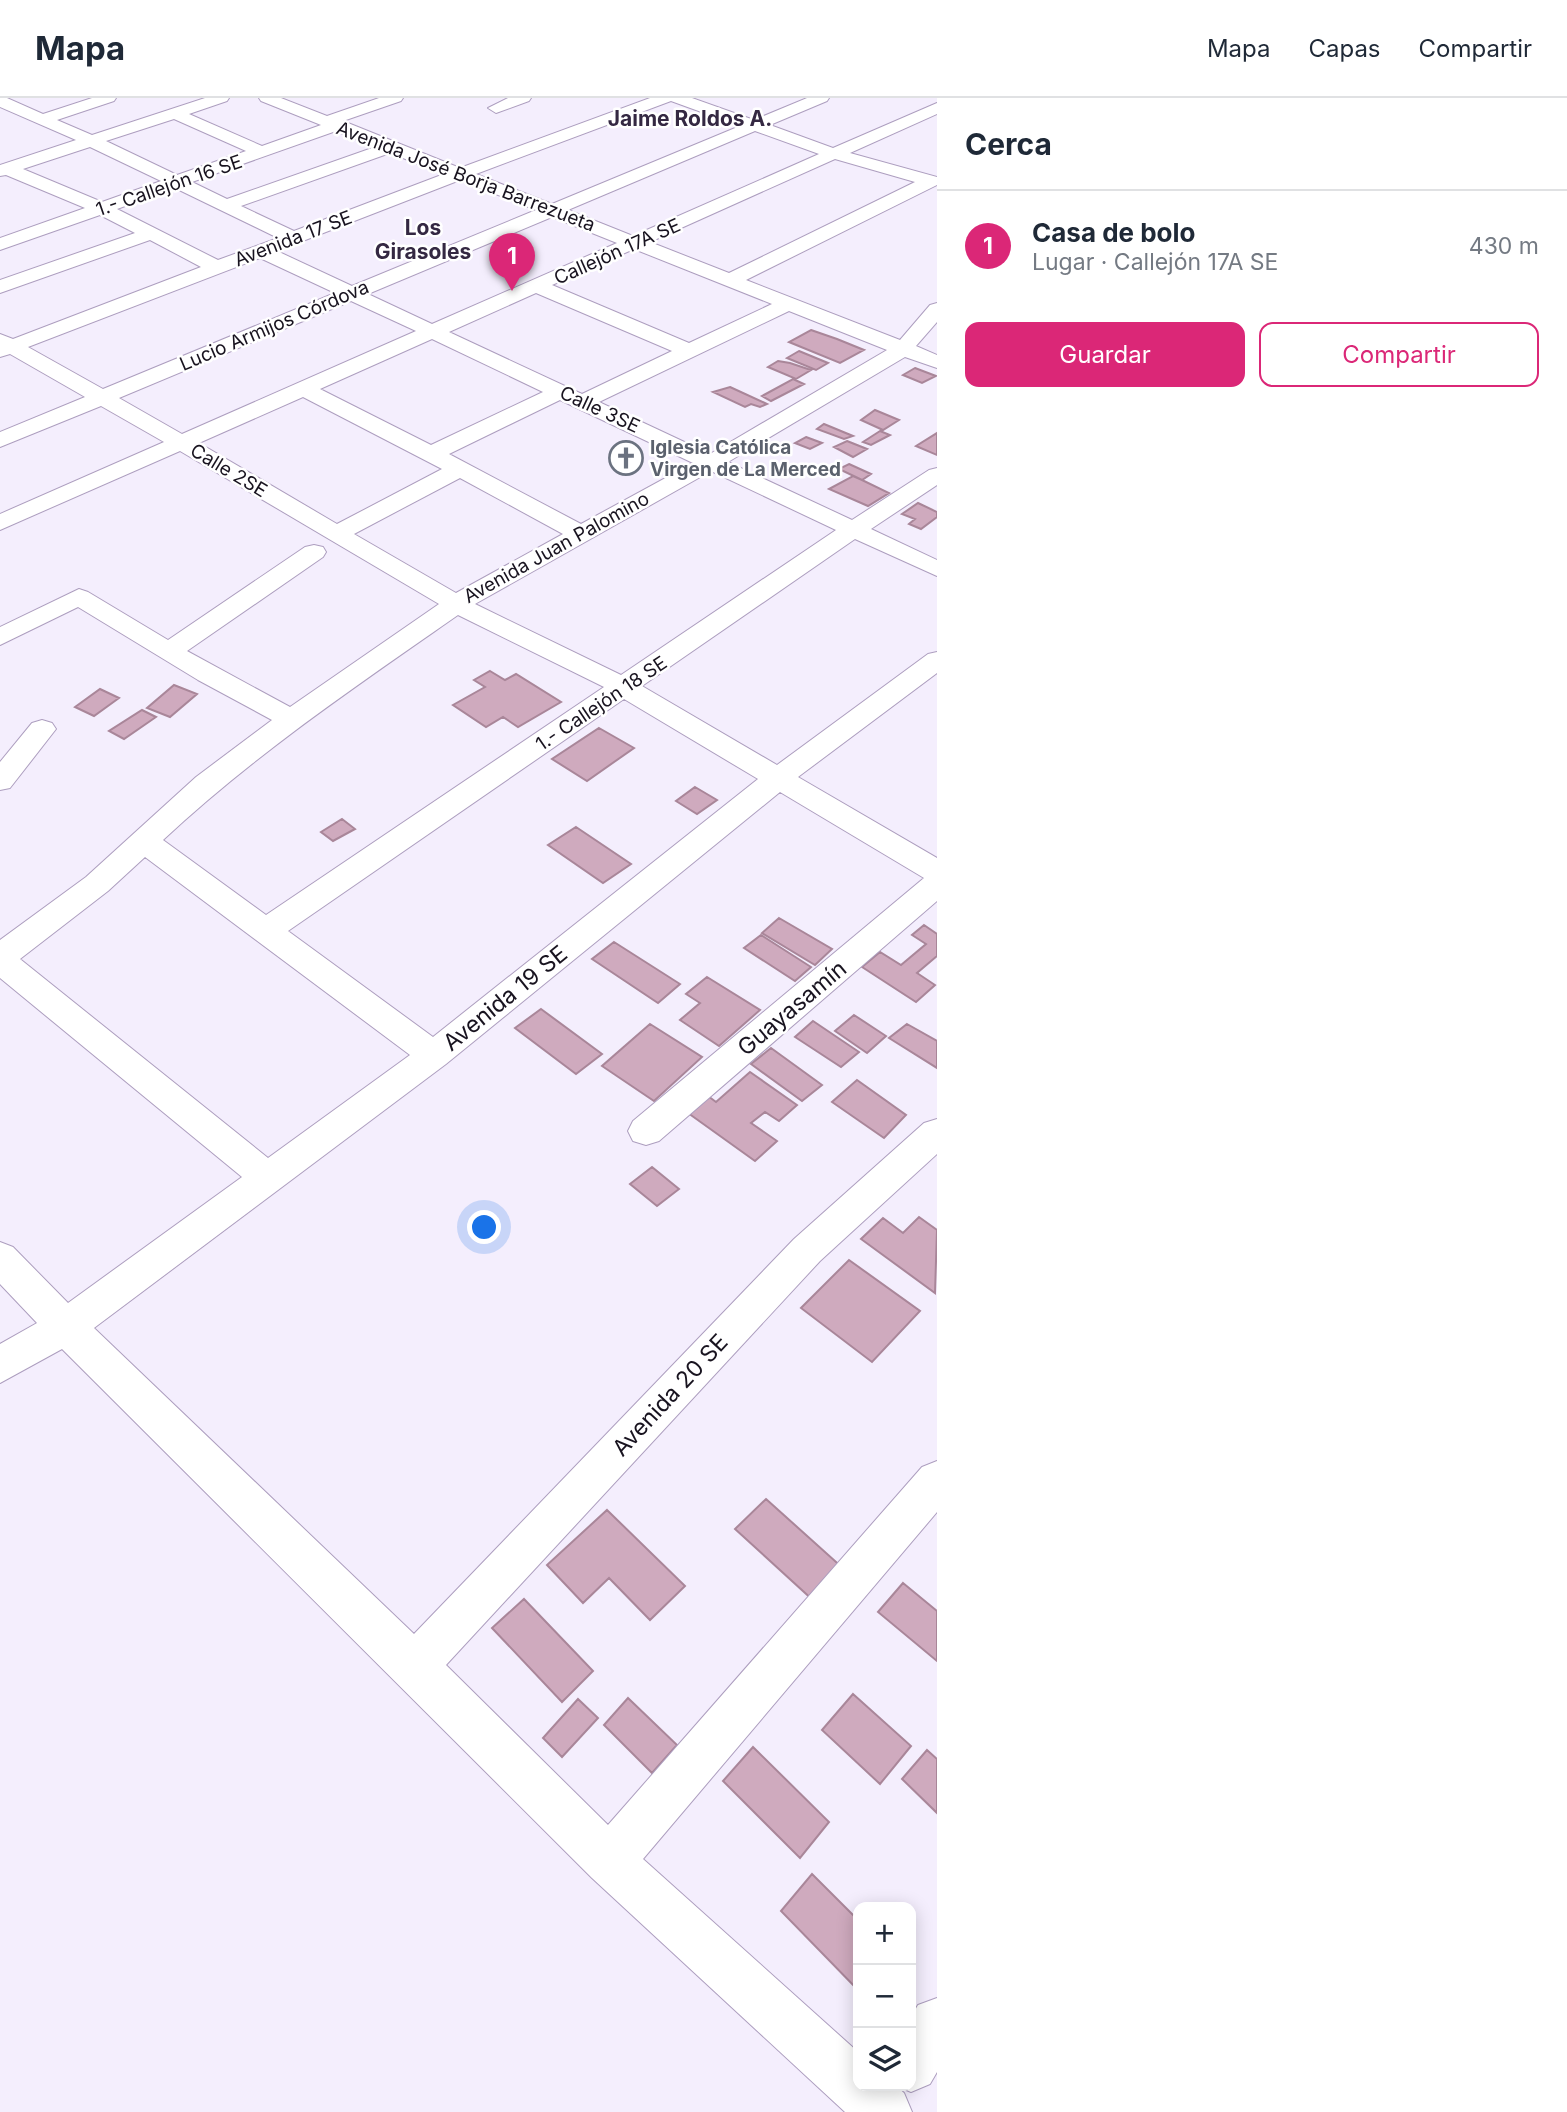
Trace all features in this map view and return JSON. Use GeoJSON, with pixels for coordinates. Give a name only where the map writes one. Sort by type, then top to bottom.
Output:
{"type":"FeatureCollection","features":[{"type":"Feature","properties":{"kind":"street"},"geometry":{"type":"LineString","coordinates":[[42,119],[108,98]]}},
{"type":"Feature","properties":{"kind":"street"},"geometry":{"type":"LineString","coordinates":[[7,165],[92,141],[221,98]]}},
{"type":"Feature","properties":{"kind":"street","name":"Avenida José Borja Barrezueta"},"geometry":{"type":"LineString","coordinates":[[267,98],[937,362]]}},
{"type":"Feature","properties":{"kind":"street","name":"1.- Callejón 16 SE"},"geometry":{"type":"LineString","coordinates":[[0,244],[262,152],[395,98]]}},
{"type":"Feature","properties":{"kind":"street"},"geometry":{"type":"LineString","coordinates":[[496,108],[523,98]]}},
{"type":"Feature","properties":{"kind":"street","name":"Avenida 17 SE"},"geometry":{"type":"LineString","coordinates":[[4,346],[665,98]]}},
{"type":"Feature","properties":{"kind":"street"},"geometry":{"type":"LineString","coordinates":[[677,98],[835,153],[931,181],[729,281]]}},
{"type":"Feature","properties":{"kind":"street","name":"Lucio Armijos Córdova"},"geometry":{"type":"LineString","coordinates":[[0,440],[821,98]]}},
{"type":"Feature","properties":{"kind":"street"},"geometry":{"type":"LineString","coordinates":[[0,101],[178,181],[293,238]]}},
{"type":"Feature","properties":{"kind":"street","name":"Callejón 17A SE"},"geometry":{"type":"LineString","coordinates":[[0,523],[867,140],[928,102]]}},
{"type":"Feature","properties":{"kind":"street"},"geometry":{"type":"LineString","coordinates":[[174,113],[262,152]]}},
{"type":"Feature","properties":{"kind":"street"},"geometry":{"type":"LineString","coordinates":[[783,113],[807,121]]}},
{"type":"Feature","properties":{"kind":"street"},"geometry":{"type":"LineString","coordinates":[[843,132],[867,140]]}},
{"type":"Feature","properties":{"kind":"street"},"geometry":{"type":"LineString","coordinates":[[225,206],[390,147]]}},
{"type":"Feature","properties":{"kind":"street"},"geometry":{"type":"LineString","coordinates":[[7,165],[102,208],[216,267]]}},
{"type":"Feature","properties":{"kind":"street"},"geometry":{"type":"LineString","coordinates":[[898,197],[924,204]]}},
{"type":"Feature","properties":{"kind":"street"},"geometry":{"type":"LineString","coordinates":[[0,287],[149,234]]}},
{"type":"Feature","properties":{"kind":"street","name":"Calle 3SE"},"geometry":{"type":"LineString","coordinates":[[261,251],[437,331],[937,569]]}},
{"type":"Feature","properties":{"kind":"street"},"geometry":{"type":"LineString","coordinates":[[537,286],[689,351]]}},
{"type":"Feature","properties":{"kind":"street"},"geometry":{"type":"LineString","coordinates":[[584,401],[788,304]]}},
{"type":"Feature","properties":{"kind":"street","name":"Avenida Juan Palomino"},"geometry":{"type":"LineString","coordinates":[[0,958],[97,884],[206,784],[291,719],[456,604],[579,533],[785,421],[903,349],[937,309]]}},
{"type":"Feature","properties":{"kind":"street","name":"Calle 2SE"},"geometry":{"type":"LineString","coordinates":[[4,346],[182,443],[456,604],[624,687],[937,872]]}},
{"type":"Feature","properties":{"kind":"street"},"geometry":{"type":"LineString","coordinates":[[304,389],[460,468],[579,533]]}},
{"type":"Feature","properties":{"kind":"street"},"geometry":{"type":"LineString","coordinates":[[431,454],[561,391]]}},
{"type":"Feature","properties":{"kind":"street"},"geometry":{"type":"LineString","coordinates":[[336,534],[460,468]]}},
{"type":"Feature","properties":{"kind":"street","name":"1.- Callejón 18 SE"},"geometry":{"type":"LineString","coordinates":[[266,931],[937,475]]}},
{"type":"Feature","properties":{"kind":"street"},"geometry":{"type":"LineString","coordinates":[[169,651],[314,552]]}},
{"type":"Feature","properties":{"kind":"street"},"geometry":{"type":"LineString","coordinates":[[0,637],[79,597],[291,719]]}},
{"type":"Feature","properties":{"kind":"street","name":"Avenida 19 SE"},"geometry":{"type":"LineString","coordinates":[[0,1365],[65,1327],[434,1055],[778,778],[937,660]]}},
{"type":"Feature","properties":{"kind":"street"},"geometry":{"type":"LineString","coordinates":[[0,781],[42,729]]}},
{"type":"Feature","properties":{"kind":"street"},"geometry":{"type":"LineString","coordinates":[[144,841],[434,1055]]}},
{"type":"Feature","properties":{"kind":"street","name":"Guayasamín"},"geometry":{"type":"LineString","coordinates":[[646,1131],[937,884]]}},
{"type":"Feature","properties":{"kind":"street"},"geometry":{"type":"LineString","coordinates":[[0,958],[268,1178]]}},
{"type":"Feature","properties":{"kind":"street","name":"Avenida 20 SE"},"geometry":{"type":"LineString","coordinates":[[414,1666],[807,1250],[937,1133]]}},
{"type":"Feature","properties":{"kind":"street"},"geometry":{"type":"LineString","coordinates":[[0,1258],[65,1327],[414,1666],[608,1861],[886,2105]]}},
{"type":"Feature","properties":{"kind":"street"},"geometry":{"type":"LineString","coordinates":[[608,1861],[937,1481]]}},
{"type":"Feature","properties":{"kind":"street"},"geometry":{"type":"LineString","coordinates":[[916,2057],[937,2024]]}},
{"type":"Feature","properties":{"kind":"building"},"geometry":{"type":"Polygon","coordinates":[[[811,330],[864,350],[840,363],[789,342],[811,330]]]}},
{"type":"Feature","properties":{"kind":"building"},"geometry":{"type":"Polygon","coordinates":[[[799,351],[828,363],[816,370],[787,358],[799,351]]]}},
{"type":"Feature","properties":{"kind":"building"},"geometry":{"type":"Polygon","coordinates":[[[778,361],[811,370],[796,379],[768,367],[778,361]]]}},
{"type":"Feature","properties":{"kind":"building"},"geometry":{"type":"Polygon","coordinates":[[[915,368],[936,376],[922,383],[903,375],[915,368]]]}},
{"type":"Feature","properties":{"kind":"building"},"geometry":{"type":"Polygon","coordinates":[[[793,379],[804,384],[771,401],[762,396],[793,379]]]}},
{"type":"Feature","properties":{"kind":"building"},"geometry":{"type":"Polygon","coordinates":[[[730,387],[767,404],[760,407],[751,404],[745,407],[713,392],[730,387]]]}},
{"type":"Feature","properties":{"kind":"building"},"geometry":{"type":"Polygon","coordinates":[[[875,410],[899,420],[883,430],[861,420],[875,410]]]}},
{"type":"Feature","properties":{"kind":"building"},"geometry":{"type":"Polygon","coordinates":[[[824,424],[853,436],[844,439],[817,429],[824,424]]]}},
{"type":"Feature","properties":{"kind":"building"},"geometry":{"type":"Polygon","coordinates":[[[880,431],[890,435],[871,445],[863,442],[880,431]]]}},
{"type":"Feature","properties":{"kind":"building"},"geometry":{"type":"Polygon","coordinates":[[[937,433],[937,455],[916,446],[937,433]]]}},
{"type":"Feature","properties":{"kind":"building"},"geometry":{"type":"Polygon","coordinates":[[[806,437],[822,443],[810,449],[795,443],[806,437]]]}},
{"type":"Feature","properties":{"kind":"building"},"geometry":{"type":"Polygon","coordinates":[[[847,441],[867,449],[853,457],[834,447],[847,441]]]}},
{"type":"Feature","properties":{"kind":"building"},"geometry":{"type":"Polygon","coordinates":[[[849,464],[871,474],[862,480],[839,469],[849,464]]]}},
{"type":"Feature","properties":{"kind":"building"},"geometry":{"type":"Polygon","coordinates":[[[853,476],[889,493],[868,506],[829,489],[853,476]]]}},
{"type":"Feature","properties":{"kind":"building"},"geometry":{"type":"Polygon","coordinates":[[[918,503],[937,512],[937,517],[921,529],[909,524],[915,519],[902,514],[918,503]]]}},
{"type":"Feature","properties":{"kind":"building"},"geometry":{"type":"Polygon","coordinates":[[[490,671],[505,680],[516,674],[561,702],[518,727],[503,717],[486,727],[453,705],[485,687],[474,680],[490,671]]]}},
{"type":"Feature","properties":{"kind":"building"},"geometry":{"type":"Polygon","coordinates":[[[174,685],[197,694],[170,717],[147,708],[174,685]]]}},
{"type":"Feature","properties":{"kind":"building"},"geometry":{"type":"Polygon","coordinates":[[[100,689],[119,698],[94,716],[75,707],[100,689]]]}},
{"type":"Feature","properties":{"kind":"building"},"geometry":{"type":"Polygon","coordinates":[[[142,710],[156,717],[124,739],[109,731],[142,710]]]}},
{"type":"Feature","properties":{"kind":"building"},"geometry":{"type":"Polygon","coordinates":[[[599,728],[634,748],[587,781],[552,759],[599,728]]]}},
{"type":"Feature","properties":{"kind":"building"},"geometry":{"type":"Polygon","coordinates":[[[695,787],[717,800],[697,814],[676,801],[695,787]]]}},
{"type":"Feature","properties":{"kind":"building"},"geometry":{"type":"Polygon","coordinates":[[[342,819],[355,829],[333,841],[321,832],[342,819]]]}},
{"type":"Feature","properties":{"kind":"building"},"geometry":{"type":"Polygon","coordinates":[[[576,827],[631,864],[603,883],[548,845],[576,827]]]}},
{"type":"Feature","properties":{"kind":"building"},"geometry":{"type":"Polygon","coordinates":[[[779,918],[832,949],[815,965],[762,933],[779,918]]]}},
{"type":"Feature","properties":{"kind":"building"},"geometry":{"type":"Polygon","coordinates":[[[924,925],[937,934],[937,956],[917,973],[935,985],[916,1002],[862,967],[880,952],[901,965],[926,944],[912,935],[924,925]]]}},
{"type":"Feature","properties":{"kind":"building"},"geometry":{"type":"Polygon","coordinates":[[[761,935],[811,967],[795,981],[744,948],[761,935]]]}},
{"type":"Feature","properties":{"kind":"building"},"geometry":{"type":"Polygon","coordinates":[[[614,942],[680,984],[658,1003],[592,959],[614,942]]]}},
{"type":"Feature","properties":{"kind":"building"},"geometry":{"type":"Polygon","coordinates":[[[707,977],[760,1010],[719,1046],[680,1020],[700,1003],[686,994],[707,977]]]}},
{"type":"Feature","properties":{"kind":"building"},"geometry":{"type":"Polygon","coordinates":[[[541,1009],[602,1054],[576,1074],[515,1028],[541,1009]]]}},
{"type":"Feature","properties":{"kind":"building"},"geometry":{"type":"Polygon","coordinates":[[[854,1015],[886,1036],[867,1053],[835,1031],[854,1015]]]}},
{"type":"Feature","properties":{"kind":"building"},"geometry":{"type":"Polygon","coordinates":[[[813,1021],[859,1052],[841,1067],[795,1037],[813,1021]]]}},
{"type":"Feature","properties":{"kind":"building"},"geometry":{"type":"Polygon","coordinates":[[[650,1024],[702,1057],[654,1101],[602,1066],[650,1024]]]}},
{"type":"Feature","properties":{"kind":"building"},"geometry":{"type":"Polygon","coordinates":[[[907,1024],[937,1041],[937,1068],[889,1038],[907,1024]]]}},
{"type":"Feature","properties":{"kind":"building"},"geometry":{"type":"Polygon","coordinates":[[[771,1048],[822,1085],[802,1101],[751,1064],[771,1048]]]}},
{"type":"Feature","properties":{"kind":"building"},"geometry":{"type":"Polygon","coordinates":[[[750,1072],[797,1105],[779,1121],[765,1112],[751,1123],[777,1141],[755,1161],[688,1113],[708,1096],[716,1102],[750,1072]]]}},
{"type":"Feature","properties":{"kind":"building"},"geometry":{"type":"Polygon","coordinates":[[[857,1080],[906,1115],[884,1138],[832,1102],[857,1080]]]}},
{"type":"Feature","properties":{"kind":"building"},"geometry":{"type":"Polygon","coordinates":[[[652,1167],[679,1189],[657,1206],[630,1184],[652,1167]]]}},
{"type":"Feature","properties":{"kind":"building"},"geometry":{"type":"Polygon","coordinates":[[[919,1217],[937,1230],[935,1293],[861,1239],[883,1218],[903,1233],[919,1217]]]}},
{"type":"Feature","properties":{"kind":"building"},"geometry":{"type":"Polygon","coordinates":[[[849,1260],[920,1311],[872,1362],[801,1308],[849,1260]]]}},
{"type":"Feature","properties":{"kind":"building"},"geometry":{"type":"Polygon","coordinates":[[[766,1499],[845,1570],[815,1602],[735,1529],[766,1499]]]}},
{"type":"Feature","properties":{"kind":"building"},"geometry":{"type":"Polygon","coordinates":[[[607,1510],[685,1586],[650,1620],[609,1578],[583,1603],[547,1565],[607,1510]]]}},
{"type":"Feature","properties":{"kind":"building"},"geometry":{"type":"Polygon","coordinates":[[[903,1583],[937,1611],[937,1661],[878,1612],[903,1583]]]}},
{"type":"Feature","properties":{"kind":"building"},"geometry":{"type":"Polygon","coordinates":[[[524,1599],[593,1671],[562,1702],[492,1628],[524,1599]]]}},
{"type":"Feature","properties":{"kind":"building"},"geometry":{"type":"Polygon","coordinates":[[[853,1694],[911,1746],[880,1784],[822,1730],[853,1694]]]}},
{"type":"Feature","properties":{"kind":"building"},"geometry":{"type":"Polygon","coordinates":[[[628,1698],[677,1745],[652,1773],[604,1725],[628,1698]]]}},
{"type":"Feature","properties":{"kind":"building"},"geometry":{"type":"Polygon","coordinates":[[[578,1699],[598,1718],[562,1757],[543,1738],[578,1699]]]}},
{"type":"Feature","properties":{"kind":"building"},"geometry":{"type":"Polygon","coordinates":[[[753,1747],[829,1822],[800,1858],[723,1781],[753,1747]]]}},
{"type":"Feature","properties":{"kind":"building"},"geometry":{"type":"Polygon","coordinates":[[[927,1750],[937,1759],[937,1813],[902,1779],[927,1750]]]}},
{"type":"Feature","properties":{"kind":"building"},"geometry":{"type":"Polygon","coordinates":[[[812,1874],[853,1915],[853,1985],[781,1911],[812,1874]]]}},
{"type":"Feature","properties":{"kind":"place","name":"Casa de bolo"},"geometry":{"type":"Point","coordinates":[512,291]}},
{"type":"Feature","properties":{"kind":"place","name":"Iglesia Católica Virgen de La Merced"},"geometry":{"type":"Point","coordinates":[626,458]}},
{"type":"Feature","properties":{"kind":"district","name":"Jaime Roldos A."},"geometry":{"type":"Point","coordinates":[690,119]}},
{"type":"Feature","properties":{"kind":"district","name":"Los Girasoles"},"geometry":{"type":"Point","coordinates":[423,240]}}]}
